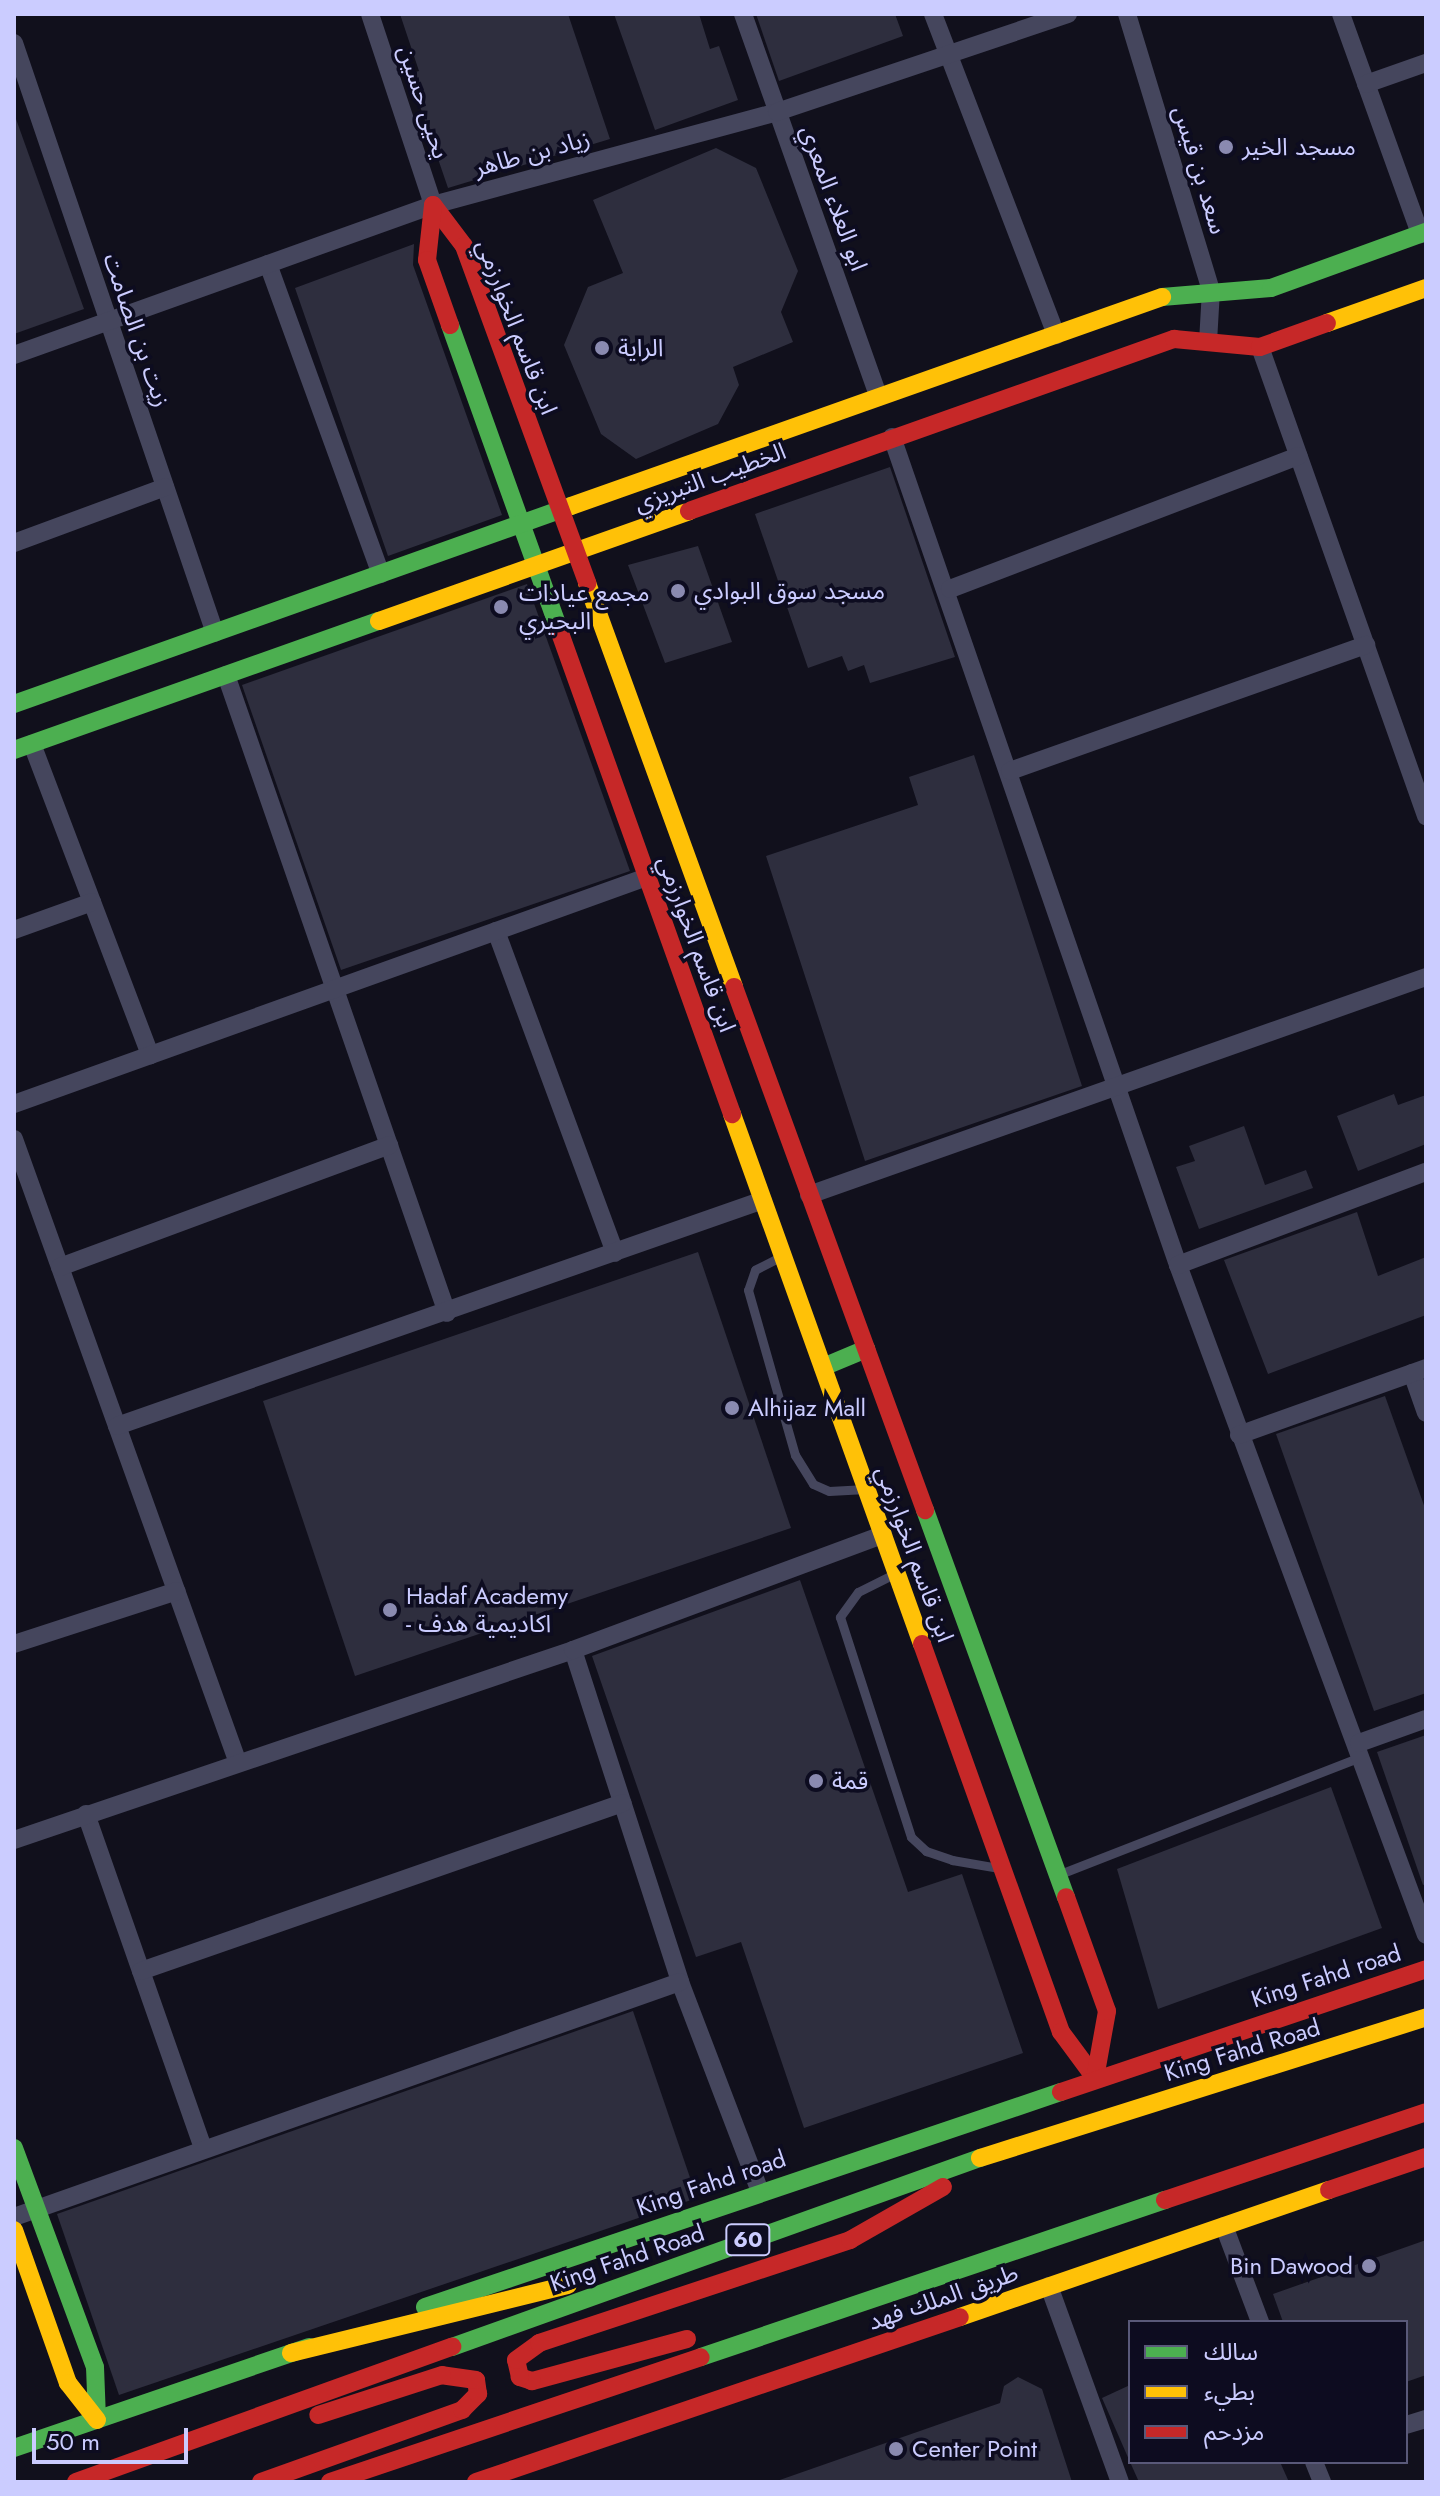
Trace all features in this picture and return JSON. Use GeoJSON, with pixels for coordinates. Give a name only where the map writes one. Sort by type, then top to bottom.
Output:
{"type":"FeatureCollection","features":[{"type":"Feature","properties":{"kind":"main road","name":"ابن قاسم الخوارزمي"},"geometry":{"type":"LineString","coordinates":[[433,205],[464,246],[1107,2011],[1095,2078]]}},
{"type":"Feature","properties":{"kind":"main road","name":"ابن قاسم الخوارزمي"},"geometry":{"type":"LineString","coordinates":[[433,205],[427,260],[1061,2032],[1095,2078]]}},
{"type":"Feature","properties":{"kind":"main road","name":"الخطيب التبريزي"},"geometry":{"type":"LineString","coordinates":[[14,704],[1162,297],[1211,290],[1271,288],[1423,233]]}},
{"type":"Feature","properties":{"kind":"main road","name":"الخطيب التبريزي"},"geometry":{"type":"LineString","coordinates":[[23,747],[1174,339],[1260,347],[1426,288]]}},
{"type":"Feature","properties":{"kind":"main road"},"geometry":{"type":"LineString","coordinates":[[823,1367],[866,1349]]}},
{"type":"Feature","properties":{"kind":"main road","name":"King Fahd road"},"geometry":{"type":"LineString","coordinates":[[14,2448],[1095,2078],[1426,1969]]}},
{"type":"Feature","properties":{"kind":"main road"},"geometry":{"type":"LineString","coordinates":[[1370,2035],[1426,2010]]}},
{"type":"Feature","properties":{"kind":"main road","name":"King Fahd Road"},"geometry":{"type":"LineString","coordinates":[[79,2482],[1015,2146],[1426,2017]]}},
{"type":"Feature","properties":{"kind":"main road"},"geometry":{"type":"LineString","coordinates":[[330,2482],[1426,2112]]}},
{"type":"Feature","properties":{"kind":"main road"},"geometry":{"type":"LineString","coordinates":[[1009,2253],[789,2309],[580,2372],[532,2381],[520,2377],[516,2360],[539,2343],[850,2240],[1015,2146]]}},
{"type":"Feature","properties":{"kind":"main road"},"geometry":{"type":"LineString","coordinates":[[14,2148],[95,2367],[97,2420]]}},
{"type":"Feature","properties":{"kind":"main road","name":"طريق الملك فهد"},"geometry":{"type":"LineString","coordinates":[[476,2482],[1426,2157]]}},
{"type":"Feature","properties":{"kind":"main road"},"geometry":{"type":"LineString","coordinates":[[14,2230],[68,2383],[97,2420]]}},
{"type":"Feature","properties":{"kind":"main road"},"geometry":{"type":"LineString","coordinates":[[291,2353],[750,2240]]}},
{"type":"Feature","properties":{"kind":"main road"},"geometry":{"type":"LineString","coordinates":[[79,2482],[158,2467],[442,2375],[476,2380],[478,2394],[462,2410],[261,2482]]}},
{"type":"Feature","properties":{"kind":"street","name":"يحيى حسين"},"geometry":{"type":"LineString","coordinates":[[370,14],[433,205]]}},
{"type":"Feature","properties":{"kind":"street","name":"ابو العلاء المعري"},"geometry":{"type":"LineString","coordinates":[[743,14],[879,397]]}},
{"type":"Feature","properties":{"kind":"street"},"geometry":{"type":"LineString","coordinates":[[933,14],[1056,335]]}},
{"type":"Feature","properties":{"kind":"street","name":"زياد بن طاهر"},"geometry":{"type":"LineString","coordinates":[[14,355],[433,205],[777,112],[1068,14]]}},
{"type":"Feature","properties":{"kind":"street","name":"سعد بن قيس"},"geometry":{"type":"LineString","coordinates":[[1127,14],[1211,290],[1208,342]]}},
{"type":"Feature","properties":{"kind":"street"},"geometry":{"type":"LineString","coordinates":[[1341,14],[1423,233]]}},
{"type":"Feature","properties":{"kind":"street","name":"زيت بن الصامت"},"geometry":{"type":"LineString","coordinates":[[14,43],[215,633]]}},
{"type":"Feature","properties":{"kind":"street"},"geometry":{"type":"LineString","coordinates":[[1366,84],[1426,63]]}},
{"type":"Feature","properties":{"kind":"street"},"geometry":{"type":"LineString","coordinates":[[268,264],[381,574]]}},
{"type":"Feature","properties":{"kind":"street"},"geometry":{"type":"LineString","coordinates":[[1260,347],[1426,816]]}},
{"type":"Feature","properties":{"kind":"street"},"geometry":{"type":"LineString","coordinates":[[892,437],[950,589],[1116,1089],[1178,1265],[1239,1435],[1362,1749],[1426,1935]]}},
{"type":"Feature","properties":{"kind":"street"},"geometry":{"type":"LineString","coordinates":[[950,589],[1298,456]]}},
{"type":"Feature","properties":{"kind":"street"},"geometry":{"type":"LineString","coordinates":[[14,543],[165,487]]}},
{"type":"Feature","properties":{"kind":"street"},"geometry":{"type":"LineString","coordinates":[[1010,771],[1366,645]]}},
{"type":"Feature","properties":{"kind":"street"},"geometry":{"type":"LineString","coordinates":[[226,675],[447,1313]]}},
{"type":"Feature","properties":{"kind":"street"},"geometry":{"type":"LineString","coordinates":[[23,747],[92,902],[150,1055]]}},
{"type":"Feature","properties":{"kind":"street"},"geometry":{"type":"LineString","coordinates":[[14,1104],[647,877]]}},
{"type":"Feature","properties":{"kind":"street"},"geometry":{"type":"LineString","coordinates":[[14,930],[92,902]]}},
{"type":"Feature","properties":{"kind":"street"},"geometry":{"type":"LineString","coordinates":[[496,931],[615,1253]]}},
{"type":"Feature","properties":{"kind":"street"},"geometry":{"type":"LineString","coordinates":[[809,1195],[1426,977]]}},
{"type":"Feature","properties":{"kind":"street"},"geometry":{"type":"LineString","coordinates":[[14,1139],[237,1760]]}},
{"type":"Feature","properties":{"kind":"street"},"geometry":{"type":"LineString","coordinates":[[60,1267],[389,1145]]}},
{"type":"Feature","properties":{"kind":"street"},"geometry":{"type":"LineString","coordinates":[[1178,1265],[1426,1172]]}},
{"type":"Feature","properties":{"kind":"street"},"geometry":{"type":"LineString","coordinates":[[117,1426],[763,1200]]}},
{"type":"Feature","properties":{"kind":"street"},"geometry":{"type":"LineString","coordinates":[[1239,1435],[1419,1370],[1426,1413]]}},
{"type":"Feature","properties":{"kind":"street"},"geometry":{"type":"LineString","coordinates":[[14,1840],[237,1760],[573,1650],[883,1535]]}},
{"type":"Feature","properties":{"kind":"street"},"geometry":{"type":"LineString","coordinates":[[14,1644],[177,1591]]}},
{"type":"Feature","properties":{"kind":"street"},"geometry":{"type":"LineString","coordinates":[[573,1650],[680,1982],[760,2192]]}},
{"type":"Feature","properties":{"kind":"street"},"geometry":{"type":"LineString","coordinates":[[1362,1749],[1426,1719]]}},
{"type":"Feature","properties":{"kind":"street"},"geometry":{"type":"LineString","coordinates":[[141,1971],[623,1803]]}},
{"type":"Feature","properties":{"kind":"street"},"geometry":{"type":"LineString","coordinates":[[86,1814],[203,2149]]}},
{"type":"Feature","properties":{"kind":"street"},"geometry":{"type":"LineString","coordinates":[[14,2217],[680,1982]]}},
{"type":"Feature","properties":{"kind":"street"},"geometry":{"type":"LineString","coordinates":[[1224,2226],[1259,2320]]}},
{"type":"Feature","properties":{"kind":"street"},"geometry":{"type":"LineString","coordinates":[[1049,2286],[1120,2482]]}},
{"type":"Feature","properties":{"kind":"lane"},"geometry":{"type":"LineString","coordinates":[[783,1255],[755,1270],[748,1290],[795,1455],[813,1484],[829,1491],[866,1489]]}},
{"type":"Feature","properties":{"kind":"lane"},"geometry":{"type":"LineString","coordinates":[[897,1573],[858,1592],[840,1617],[911,1837],[952,1860],[1002,1869]]}},
{"type":"Feature","properties":{"kind":"lane"},"geometry":{"type":"LineString","coordinates":[[1057,1875],[1362,1749]]}},
{"type":"Feature","properties":{"kind":"building"},"geometry":{"type":"Polygon","coordinates":[[[400,14],[568,14],[610,139],[448,188],[409,74],[419,71],[400,14]]]}},
{"type":"Feature","properties":{"kind":"building"},"geometry":{"type":"Polygon","coordinates":[[[614,14],[699,14],[710,49],[719,46],[738,100],[655,130],[614,14]]]}},
{"type":"Feature","properties":{"kind":"building"},"geometry":{"type":"Polygon","coordinates":[[[756,14],[895,14],[903,36],[779,81],[756,14]]]}},
{"type":"Feature","properties":{"kind":"building"},"geometry":{"type":"Polygon","coordinates":[[[14,120],[84,309],[14,334],[14,120]]]}},
{"type":"Feature","properties":{"kind":"building"},"geometry":{"type":"Polygon","coordinates":[[[716,148],[756,168],[798,271],[781,312],[793,342],[733,367],[739,385],[718,424],[636,459],[601,434],[564,345],[588,287],[623,273],[593,200],[716,148]]]}},
{"type":"Feature","properties":{"kind":"building"},"geometry":{"type":"Polygon","coordinates":[[[414,244],[413,265],[502,515],[388,556],[295,288],[414,244]]]}},
{"type":"Feature","properties":{"kind":"building"},"geometry":{"type":"Polygon","coordinates":[[[890,467],[955,657],[870,683],[864,665],[848,671],[842,656],[808,668],[755,514],[890,467]]]}},
{"type":"Feature","properties":{"kind":"building"},"geometry":{"type":"Polygon","coordinates":[[[698,546],[732,642],[665,663],[628,565],[698,546]]]}},
{"type":"Feature","properties":{"kind":"building"},"geometry":{"type":"Polygon","coordinates":[[[527,584],[630,871],[341,970],[242,685],[527,584]]]}},
{"type":"Feature","properties":{"kind":"building"},"geometry":{"type":"Polygon","coordinates":[[[974,755],[1082,1086],[865,1161],[766,856],[918,805],[909,777],[974,755]]]}},
{"type":"Feature","properties":{"kind":"building"},"geometry":{"type":"Polygon","coordinates":[[[1394,1094],[1398,1105],[1426,1095],[1426,1144],[1358,1171],[1337,1116],[1394,1094]]]}},
{"type":"Feature","properties":{"kind":"building"},"geometry":{"type":"Polygon","coordinates":[[[1244,1126],[1265,1185],[1306,1170],[1313,1188],[1199,1229],[1176,1167],[1195,1161],[1189,1146],[1244,1126]]]}},
{"type":"Feature","properties":{"kind":"building"},"geometry":{"type":"Polygon","coordinates":[[[1357,1212],[1378,1276],[1426,1257],[1426,1315],[1268,1374],[1224,1260],[1357,1212]]]}},
{"type":"Feature","properties":{"kind":"building"},"geometry":{"type":"Polygon","coordinates":[[[698,1252],[791,1528],[355,1676],[263,1401],[698,1252]]]}},
{"type":"Feature","properties":{"kind":"building"},"geometry":{"type":"Polygon","coordinates":[[[1385,1396],[1426,1511],[1426,1693],[1374,1711],[1276,1434],[1385,1396]]]}},
{"type":"Feature","properties":{"kind":"building"},"geometry":{"type":"Polygon","coordinates":[[[800,1580],[908,1892],[962,1874],[1023,2053],[804,2128],[741,1942],[696,1957],[592,1656],[800,1580]]]}},
{"type":"Feature","properties":{"kind":"building"},"geometry":{"type":"Polygon","coordinates":[[[1426,1735],[1426,1884],[1423,1885],[1377,1752],[1426,1735]]]}},
{"type":"Feature","properties":{"kind":"building"},"geometry":{"type":"Polygon","coordinates":[[[1331,1787],[1382,1928],[1158,2009],[1117,1869],[1331,1787]]]}},
{"type":"Feature","properties":{"kind":"building"},"geometry":{"type":"Polygon","coordinates":[[[633,2011],[697,2198],[119,2395],[57,2214],[633,2011]]]}},
{"type":"Feature","properties":{"kind":"building"},"geometry":{"type":"Polygon","coordinates":[[[1426,2240],[1426,2375],[1408,2381],[1408,2320],[1282,2320],[1273,2294],[1426,2240]]]}},
{"type":"Feature","properties":{"kind":"building"},"geometry":{"type":"Polygon","coordinates":[[[1018,2377],[1042,2389],[1072,2482],[774,2482],[1000,2403],[1004,2386],[1018,2377]]]}},
{"type":"Feature","properties":{"kind":"building"},"geometry":{"type":"Polygon","coordinates":[[[1128,2386],[1128,2457],[1102,2398],[1128,2386]]]}},
{"type":"Feature","properties":{"kind":"building"},"geometry":{"type":"Polygon","coordinates":[[[1131,2464],[1281,2464],[1289,2482],[1139,2482],[1131,2464]]]}},
{"type":"Feature","properties":{"kind":"traffic: fast"},"geometry":{"type":"LineString","coordinates":[[1162,297],[1271,288],[1426,232]]}},
{"type":"Feature","properties":{"kind":"traffic: fast"},"geometry":{"type":"LineString","coordinates":[[450,325],[560,633]]}},
{"type":"Feature","properties":{"kind":"traffic: fast"},"geometry":{"type":"LineString","coordinates":[[14,704],[571,506]]}},
{"type":"Feature","properties":{"kind":"traffic: fast"},"geometry":{"type":"LineString","coordinates":[[14,750],[379,621]]}},
{"type":"Feature","properties":{"kind":"traffic: fast"},"geometry":{"type":"LineString","coordinates":[[823,1367],[866,1349]]}},
{"type":"Feature","properties":{"kind":"traffic: fast"},"geometry":{"type":"LineString","coordinates":[[925,1510],[1066,1897]]}},
{"type":"Feature","properties":{"kind":"traffic: fast"},"geometry":{"type":"LineString","coordinates":[[425,2307],[1061,2092]]}},
{"type":"Feature","properties":{"kind":"traffic: fast"},"geometry":{"type":"LineString","coordinates":[[14,2148],[95,2367],[97,2420]]}},
{"type":"Feature","properties":{"kind":"traffic: fast"},"geometry":{"type":"LineString","coordinates":[[452,2347],[980,2158]]}},
{"type":"Feature","properties":{"kind":"traffic: fast"},"geometry":{"type":"LineString","coordinates":[[701,2357],[1165,2200]]}},
{"type":"Feature","properties":{"kind":"traffic: fast"},"geometry":{"type":"LineString","coordinates":[[14,2448],[309,2347]]}},
{"type":"Feature","properties":{"kind":"traffic: slow"},"geometry":{"type":"LineString","coordinates":[[1327,323],[1426,288]]}},
{"type":"Feature","properties":{"kind":"traffic: slow"},"geometry":{"type":"LineString","coordinates":[[571,506],[1162,297]]}},
{"type":"Feature","properties":{"kind":"traffic: slow"},"geometry":{"type":"LineString","coordinates":[[379,621],[689,511]]}},
{"type":"Feature","properties":{"kind":"traffic: slow"},"geometry":{"type":"LineString","coordinates":[[587,583],[734,987]]}},
{"type":"Feature","properties":{"kind":"traffic: slow"},"geometry":{"type":"LineString","coordinates":[[732,1114],[922,1644]]}},
{"type":"Feature","properties":{"kind":"traffic: slow"},"geometry":{"type":"LineString","coordinates":[[980,2158],[1426,2017]]}},
{"type":"Feature","properties":{"kind":"traffic: slow"},"geometry":{"type":"LineString","coordinates":[[960,2317],[1329,2190]]}},
{"type":"Feature","properties":{"kind":"traffic: slow"},"geometry":{"type":"LineString","coordinates":[[14,2230],[68,2383],[97,2420]]}},
{"type":"Feature","properties":{"kind":"traffic: slow"},"geometry":{"type":"LineString","coordinates":[[291,2353],[568,2285]]}},
{"type":"Feature","properties":{"kind":"traffic: jam"},"geometry":{"type":"LineString","coordinates":[[433,205],[464,246],[587,583]]}},
{"type":"Feature","properties":{"kind":"traffic: jam"},"geometry":{"type":"LineString","coordinates":[[433,205],[427,260],[450,325]]}},
{"type":"Feature","properties":{"kind":"traffic: jam"},"geometry":{"type":"LineString","coordinates":[[689,511],[1174,339],[1260,347],[1327,323]]}},
{"type":"Feature","properties":{"kind":"traffic: jam"},"geometry":{"type":"LineString","coordinates":[[560,633],[732,1114]]}},
{"type":"Feature","properties":{"kind":"traffic: jam"},"geometry":{"type":"LineString","coordinates":[[734,987],[925,1510]]}},
{"type":"Feature","properties":{"kind":"traffic: jam"},"geometry":{"type":"LineString","coordinates":[[922,1644],[1061,2032],[1095,2078],[1107,2011],[1066,1897]]}},
{"type":"Feature","properties":{"kind":"traffic: jam"},"geometry":{"type":"LineString","coordinates":[[1061,2092],[1426,1969]]}},
{"type":"Feature","properties":{"kind":"traffic: jam"},"geometry":{"type":"LineString","coordinates":[[1165,2200],[1426,2112]]}},
{"type":"Feature","properties":{"kind":"traffic: jam"},"geometry":{"type":"LineString","coordinates":[[1329,2190],[1426,2157]]}},
{"type":"Feature","properties":{"kind":"traffic: jam"},"geometry":{"type":"LineString","coordinates":[[687,2339],[532,2381],[520,2377],[516,2360],[539,2343],[850,2240],[943,2187]]}},
{"type":"Feature","properties":{"kind":"traffic: jam"},"geometry":{"type":"LineString","coordinates":[[476,2482],[960,2317]]}},
{"type":"Feature","properties":{"kind":"traffic: jam"},"geometry":{"type":"LineString","coordinates":[[76,2482],[452,2347]]}},
{"type":"Feature","properties":{"kind":"traffic: jam"},"geometry":{"type":"LineString","coordinates":[[330,2482],[701,2357]]}},
{"type":"Feature","properties":{"kind":"traffic: jam"},"geometry":{"type":"LineString","coordinates":[[261,2482],[462,2410],[478,2394],[476,2380],[442,2375],[318,2415]]}},
{"type":"Feature","properties":{"kind":"place","name":"مسجد الخير"},"geometry":{"type":"Point","coordinates":[1226,147]}},
{"type":"Feature","properties":{"kind":"place","name":"الراية"},"geometry":{"type":"Point","coordinates":[602,348]}},
{"type":"Feature","properties":{"kind":"place","name":"مسجد سوق البوادي"},"geometry":{"type":"Point","coordinates":[678,591]}},
{"type":"Feature","properties":{"kind":"place","name":"مجمع عيادات البحيري"},"geometry":{"type":"Point","coordinates":[501,607]}},
{"type":"Feature","properties":{"kind":"place","name":"Alhijaz Mall"},"geometry":{"type":"Point","coordinates":[732,1408]}},
{"type":"Feature","properties":{"kind":"place","name":"Hadaf Academy - اكاديمية هدف"},"geometry":{"type":"Point","coordinates":[390,1610]}},
{"type":"Feature","properties":{"kind":"place","name":"قمة"},"geometry":{"type":"Point","coordinates":[816,1781]}},
{"type":"Feature","properties":{"kind":"place","name":"Bin Dawood"},"geometry":{"type":"Point","coordinates":[1369,2266]}},
{"type":"Feature","properties":{"kind":"place","name":"Center Point"},"geometry":{"type":"Point","coordinates":[896,2449]}}]}
